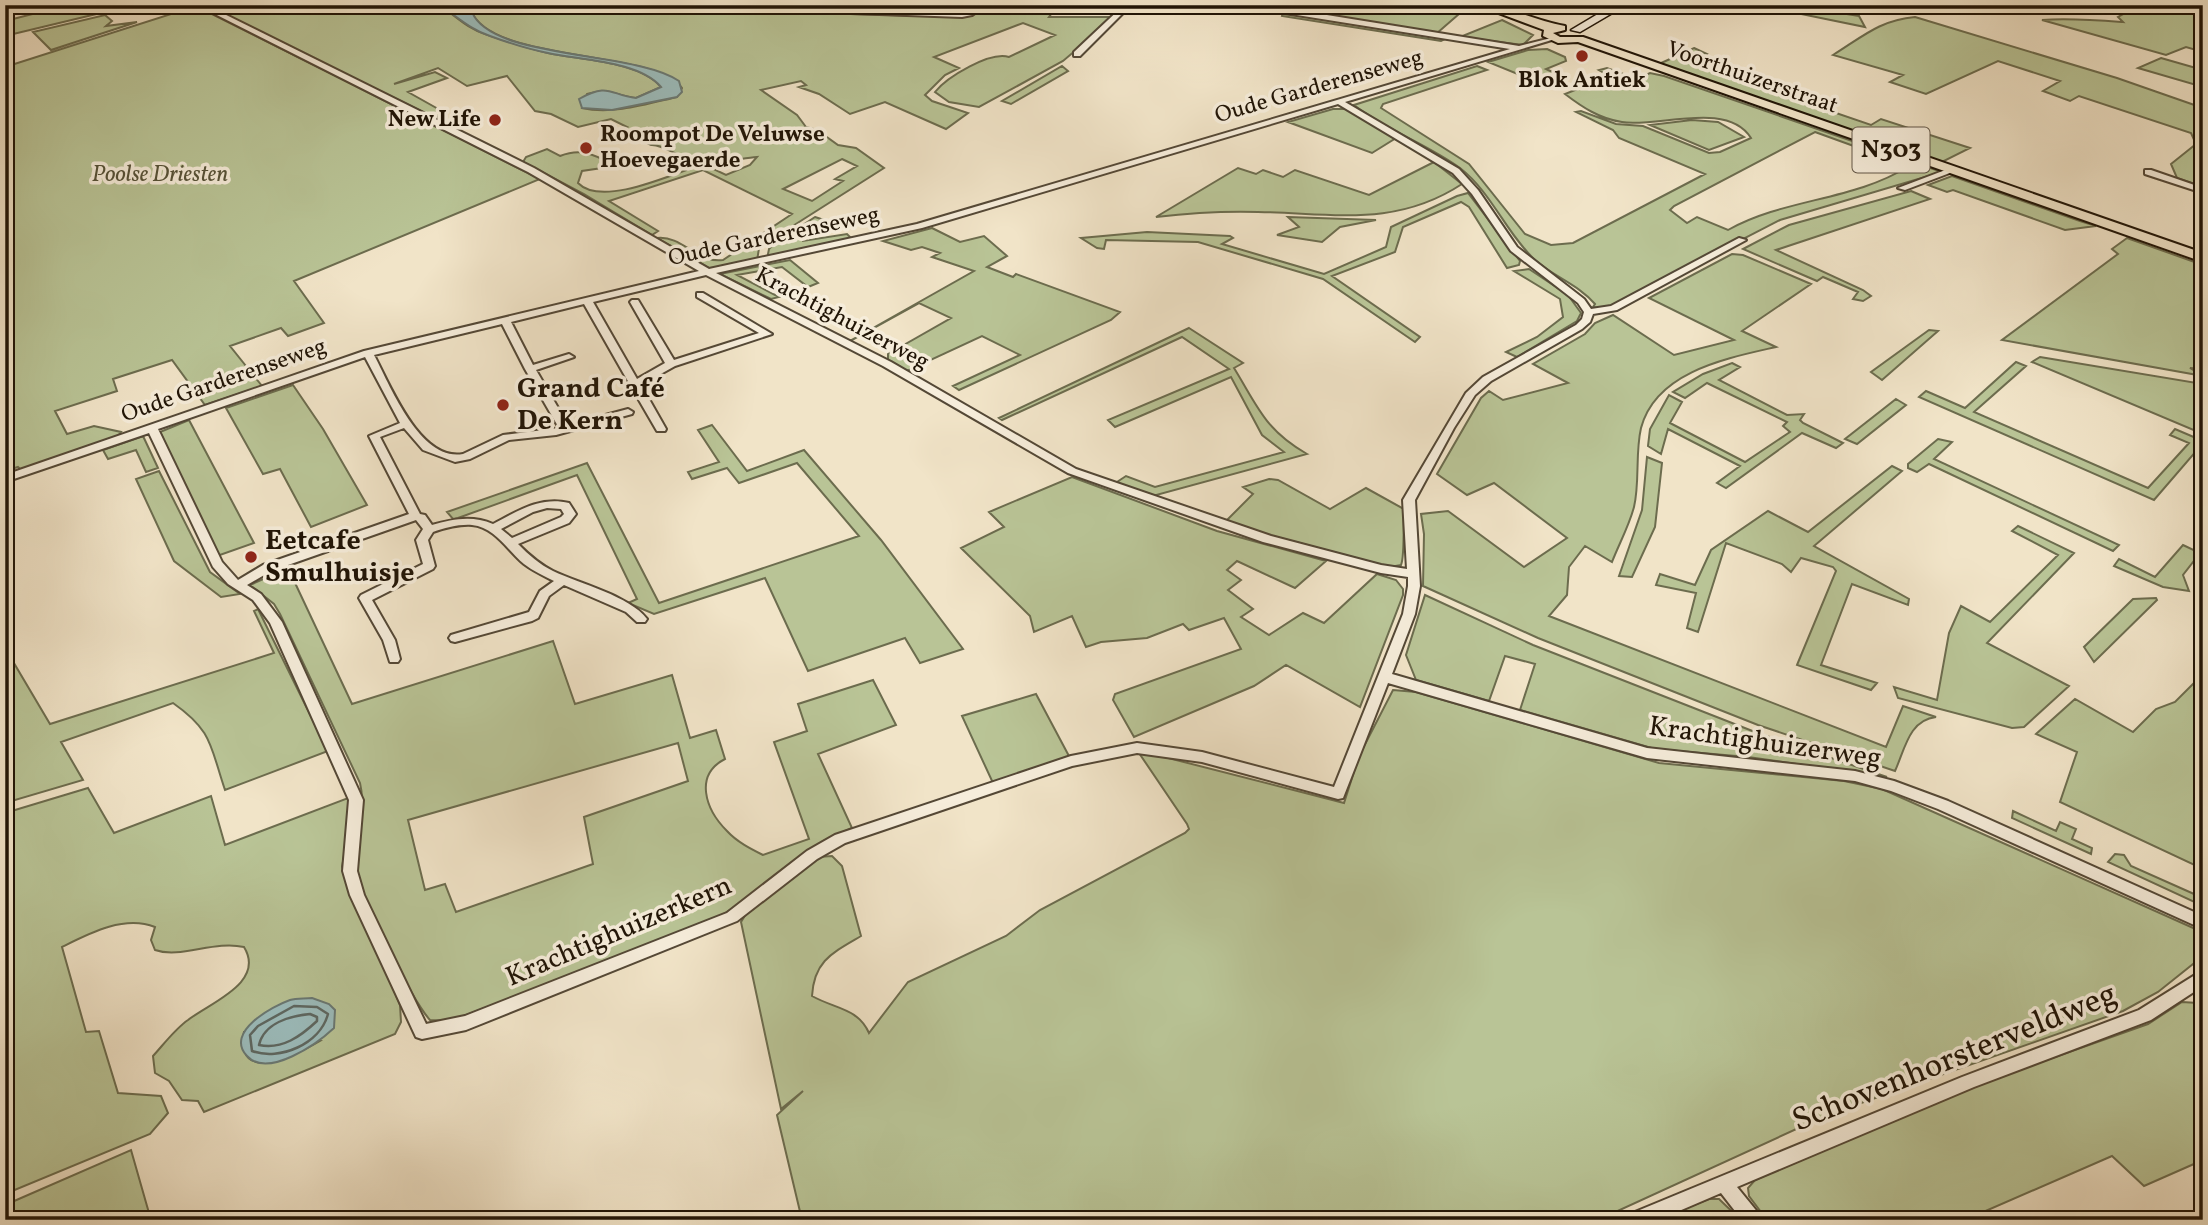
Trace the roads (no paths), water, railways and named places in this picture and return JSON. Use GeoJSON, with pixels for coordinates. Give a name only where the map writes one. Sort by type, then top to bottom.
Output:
{"type":"FeatureCollection","features":[{"type":"Feature","properties":{"kind":"main road","name":"N303"},"geometry":{"type":"LineString","coordinates":[[1482,5],[1551,34],[1577,35]]}},
{"type":"Feature","properties":{"kind":"main road","name":"Voorthuizerstraat"},"geometry":{"type":"LineString","coordinates":[[1577,35],[1951,171],[2203,258]]}},
{"type":"Feature","properties":{"kind":"street","name":"Krachtighuizerweg"},"geometry":{"type":"LineString","coordinates":[[200,5],[531,170],[707,272],[887,364],[1072,471],[1267,539],[1381,569],[1412,574]]}},
{"type":"Feature","properties":{"kind":"street"},"geometry":{"type":"LineString","coordinates":[[690,5],[962,15],[970,14],[984,5]]}},
{"type":"Feature","properties":{"kind":"street"},"geometry":{"type":"LineString","coordinates":[[1077,54],[1107,29],[1128,5]]}},
{"type":"Feature","properties":{"kind":"street"},"geometry":{"type":"LineString","coordinates":[[1237,5],[1524,48]]}},
{"type":"Feature","properties":{"kind":"street"},"geometry":{"type":"LineString","coordinates":[[1577,35],[1621,5]]}},
{"type":"Feature","properties":{"kind":"street","name":"Oude Garderenseweg"},"geometry":{"type":"LineString","coordinates":[[5,479],[368,353],[707,272],[919,226],[1524,48],[1551,34]]}},
{"type":"Feature","properties":{"kind":"street"},"geometry":{"type":"LineString","coordinates":[[1340,102],[1456,171],[1475,192],[1514,249],[1572,292],[1589,312]]}},
{"type":"Feature","properties":{"kind":"street"},"geometry":{"type":"LineString","coordinates":[[1902,188],[1951,171]]}},
{"type":"Feature","properties":{"kind":"street"},"geometry":{"type":"LineString","coordinates":[[2148,172],[2203,191]]}},
{"type":"Feature","properties":{"kind":"street"},"geometry":{"type":"LineString","coordinates":[[1589,312],[1614,308],[1742,240]]}},
{"type":"Feature","properties":{"kind":"street"},"geometry":{"type":"LineString","coordinates":[[634,385],[671,364],[767,334],[700,295]]}},
{"type":"Feature","properties":{"kind":"street"},"geometry":{"type":"LineString","coordinates":[[587,300],[661,429]]}},
{"type":"Feature","properties":{"kind":"street"},"geometry":{"type":"LineString","coordinates":[[635,302],[671,364]]}},
{"type":"Feature","properties":{"kind":"street"},"geometry":{"type":"LineString","coordinates":[[1385,677],[1409,614],[1413,596],[1409,499],[1471,393],[1487,379],[1579,327],[1587,320],[1589,312]]}},
{"type":"Feature","properties":{"kind":"street"},"geometry":{"type":"LineString","coordinates":[[505,320],[565,429]]}},
{"type":"Feature","properties":{"kind":"street"},"geometry":{"type":"LineString","coordinates":[[368,353],[406,424],[427,448],[455,459],[466,457],[507,438],[565,429],[628,412]]}},
{"type":"Feature","properties":{"kind":"street"},"geometry":{"type":"LineString","coordinates":[[530,369],[569,357]]}},
{"type":"Feature","properties":{"kind":"street"},"geometry":{"type":"LineString","coordinates":[[406,424],[374,436],[416,516],[429,529]]}},
{"type":"Feature","properties":{"kind":"street","name":"Krachtighuizerkern"},"geometry":{"type":"LineString","coordinates":[[152,428],[206,546],[217,564],[238,585],[257,597],[276,622],[356,800],[350,871],[357,895],[422,1032],[466,1023],[732,917],[812,855],[848,835],[1071,761],[1137,748],[1202,757],[1338,794],[1360,731],[1385,677]]}},
{"type":"Feature","properties":{"kind":"street"},"geometry":{"type":"LineString","coordinates":[[495,528],[537,507],[557,504],[568,509],[570,514],[565,520],[510,544]]}},
{"type":"Feature","properties":{"kind":"street"},"geometry":{"type":"LineString","coordinates":[[238,585],[267,568],[416,516]]}},
{"type":"Feature","properties":{"kind":"street"},"geometry":{"type":"LineString","coordinates":[[394,659],[389,640],[365,598],[426,570],[429,563],[422,540],[429,529],[467,520],[495,528],[530,563],[561,581],[630,609],[641,619]]}},
{"type":"Feature","properties":{"kind":"street"},"geometry":{"type":"LineString","coordinates":[[455,638],[534,615],[544,594],[561,581]]}},
{"type":"Feature","properties":{"kind":"street","name":"Krachtighuizerweg"},"geometry":{"type":"LineString","coordinates":[[1385,677],[1647,753],[1855,776],[1895,786],[1943,805],[2203,923]]}},
{"type":"Feature","properties":{"kind":"street","name":"Schovenhorsterveldweg"},"geometry":{"type":"LineString","coordinates":[[1636,1220],[1968,1082],[2145,1015],[2203,977]]}},
{"type":"Feature","properties":{"kind":"street"},"geometry":{"type":"LineString","coordinates":[[1724,1184],[1753,1220]]}},
{"type":"Feature","properties":{"kind":"water"},"geometry":{"type":"Polygon","coordinates":[[[439,5],[488,5],[472,12],[485,28],[506,39],[659,71],[679,81],[682,92],[677,97],[612,110],[582,108],[579,99],[597,91],[609,91],[636,98],[661,87],[651,78],[624,67],[519,46],[490,36],[469,26],[439,5]]]}},
{"type":"Feature","properties":{"kind":"water"},"geometry":{"type":"Polygon","coordinates":[[[312,998],[329,1004],[335,1010],[334,1028],[305,1050],[280,1061],[256,1062],[247,1056],[242,1047],[242,1038],[254,1021],[290,1000],[312,998]]]}},
{"type":"Feature","properties":{"kind":"place","name":"Blok Antiek"},"geometry":{"type":"Point","coordinates":[1582,56]}},
{"type":"Feature","properties":{"kind":"place","name":"New Life"},"geometry":{"type":"Point","coordinates":[495,120]}},
{"type":"Feature","properties":{"kind":"place","name":"Roompot De Veluwse Hoevegaerde"},"geometry":{"type":"Point","coordinates":[586,148]}},
{"type":"Feature","properties":{"kind":"place","name":"Grand Café De Kern"},"geometry":{"type":"Point","coordinates":[503,405]}},
{"type":"Feature","properties":{"kind":"place","name":"Eetcafe Smulhuisje"},"geometry":{"type":"Point","coordinates":[251,557]}},
{"type":"Feature","properties":{"kind":"park label","name":"Poolse Driesten"},"geometry":{"type":"Point","coordinates":[160,175]}}]}
